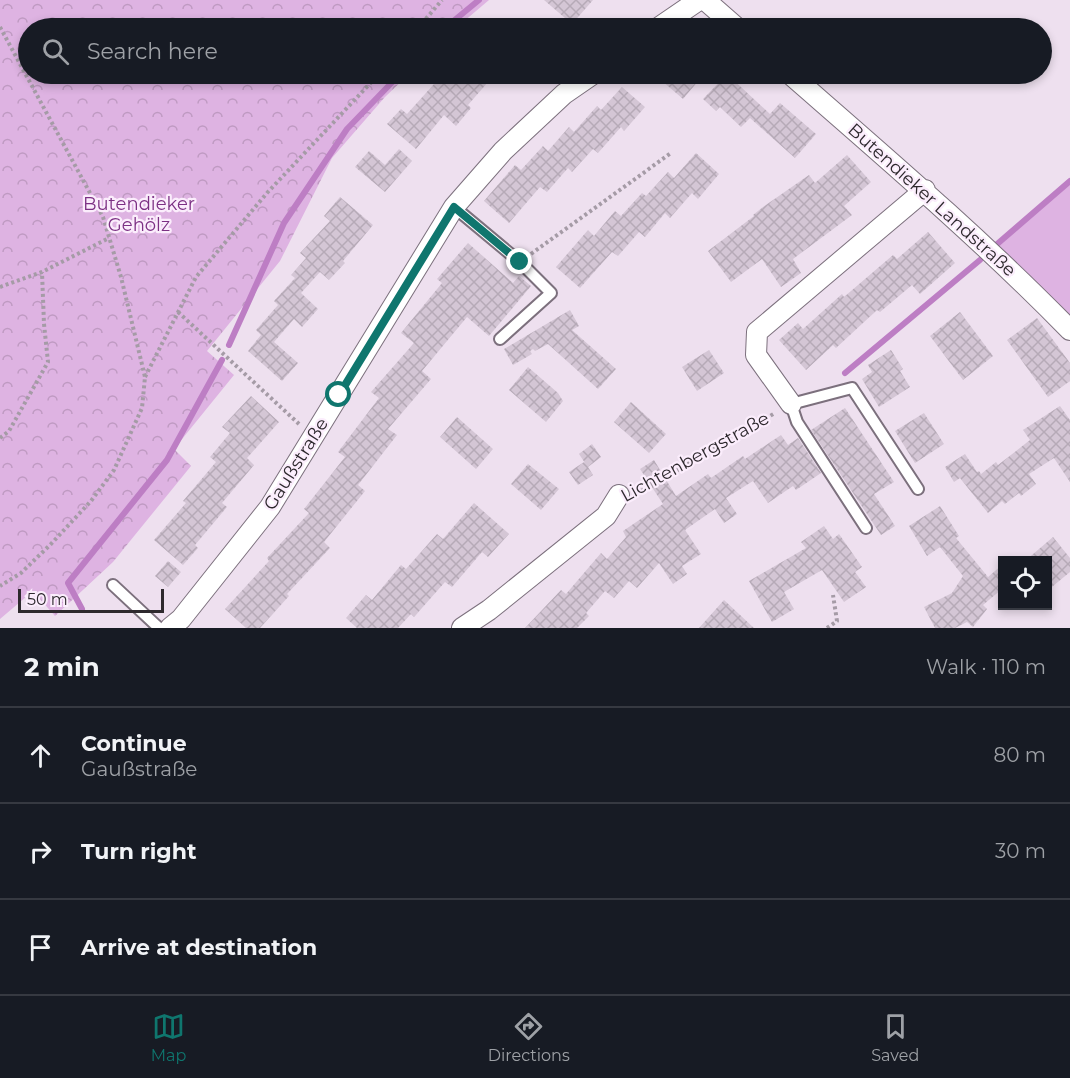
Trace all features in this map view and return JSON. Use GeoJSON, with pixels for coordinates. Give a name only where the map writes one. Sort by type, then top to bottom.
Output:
{"type":"FeatureCollection","features":[{"type":"Feature","properties":{"kind":"street"},"geometry":{"type":"LineString","coordinates":[[673,18],[699,0]]}},
{"type":"Feature","properties":{"kind":"street"},"geometry":{"type":"LineString","coordinates":[[705,0],[726,18]]}},
{"type":"Feature","properties":{"kind":"street","name":"Gaußstraße"},"geometry":{"type":"LineString","coordinates":[[180,625],[270,507],[454,207],[502,151],[564,94],[578,84]]}},
{"type":"Feature","properties":{"kind":"street","name":"Butendieker Landstraße"},"geometry":{"type":"LineString","coordinates":[[801,84],[925,190],[1022,281],[1070,330]]}},
{"type":"Feature","properties":{"kind":"street"},"geometry":{"type":"LineString","coordinates":[[791,404],[756,355],[757,332],[925,190]]}},
{"type":"Feature","properties":{"kind":"street","name":"Lichtenbergstraße"},"geometry":{"type":"LineString","coordinates":[[462,628],[489,610],[606,516],[619,495]]}},
{"type":"Feature","properties":{"kind":"lane"},"geometry":{"type":"LineString","coordinates":[[454,207],[520,262],[551,293],[500,339]]}},
{"type":"Feature","properties":{"kind":"lane"},"geometry":{"type":"LineString","coordinates":[[866,528],[797,422],[791,404],[852,388],[918,489]]}},
{"type":"Feature","properties":{"kind":"lane"},"geometry":{"type":"LineString","coordinates":[[113,585],[159,628]]}},
{"type":"Feature","properties":{"kind":"path"},"geometry":{"type":"LineString","coordinates":[[427,18],[442,0]]}},
{"type":"Feature","properties":{"kind":"path"},"geometry":{"type":"LineString","coordinates":[[0,27],[18,60]]}},
{"type":"Feature","properties":{"kind":"path"},"geometry":{"type":"LineString","coordinates":[[0,586],[21,573],[51,544],[91,501],[114,470],[142,408],[145,378],[121,277],[103,217],[31,84]]}},
{"type":"Feature","properties":{"kind":"path"},"geometry":{"type":"LineString","coordinates":[[145,378],[196,277],[267,193],[370,84]]}},
{"type":"Feature","properties":{"kind":"path"},"geometry":{"type":"LineString","coordinates":[[520,262],[671,153]]}},
{"type":"Feature","properties":{"kind":"path"},"geometry":{"type":"LineString","coordinates":[[0,286],[42,272],[110,238]]}},
{"type":"Feature","properties":{"kind":"path"},"geometry":{"type":"LineString","coordinates":[[0,438],[9,431],[48,362],[42,272]]}},
{"type":"Feature","properties":{"kind":"path"},"geometry":{"type":"LineString","coordinates":[[178,312],[313,436]]}},
{"type":"Feature","properties":{"kind":"path","name":"Lichtenbergstraße"},"geometry":{"type":"LineString","coordinates":[[619,495],[644,490],[791,404]]}},
{"type":"Feature","properties":{"kind":"path"},"geometry":{"type":"LineString","coordinates":[[827,628],[837,621],[833,595]]}},
{"type":"Feature","properties":{"kind":"green space","name":"Butendieker Gehölz"},"geometry":{"type":"Polygon","coordinates":[[[0,0],[489,0],[468,18],[18,18],[18,84],[399,84],[332,158],[280,261],[207,351],[234,375],[174,449],[191,466],[113,562],[55,616],[33,591],[0,619],[0,0]]]}},
{"type":"Feature","properties":{"kind":"green space"},"geometry":{"type":"Polygon","coordinates":[[[1070,181],[1070,318],[996,245],[1070,181]]]}},
{"type":"Feature","properties":{"kind":"building"},"geometry":{"type":"Polygon","coordinates":[[[544,0],[593,0],[577,18],[565,18],[544,0]]]}},
{"type":"Feature","properties":{"kind":"building"},"geometry":{"type":"Polygon","coordinates":[[[434,84],[486,84],[468,105],[471,108],[456,126],[444,115],[416,149],[387,124],[401,109],[407,114],[434,84]]]}},
{"type":"Feature","properties":{"kind":"building"},"geometry":{"type":"Polygon","coordinates":[[[666,84],[696,84],[683,99],[666,84]]]}},
{"type":"Feature","properties":{"kind":"building"},"geometry":{"type":"Polygon","coordinates":[[[717,84],[738,84],[770,114],[780,103],[816,134],[795,158],[750,118],[741,127],[720,107],[716,111],[703,99],[717,84]]]}},
{"type":"Feature","properties":{"kind":"building"},"geometry":{"type":"Polygon","coordinates":[[[622,87],[645,107],[624,131],[621,127],[598,153],[593,149],[572,172],[568,168],[547,192],[540,187],[509,223],[484,201],[515,165],[521,170],[543,146],[548,151],[569,127],[574,132],[597,106],[601,110],[622,87]]]}},
{"type":"Feature","properties":{"kind":"building"},"geometry":{"type":"Polygon","coordinates":[[[399,149],[412,161],[385,192],[355,167],[369,151],[385,165],[399,149]]]}},
{"type":"Feature","properties":{"kind":"building"},"geometry":{"type":"Polygon","coordinates":[[[696,153],[719,174],[698,199],[692,193],[670,218],[665,213],[645,237],[639,232],[618,256],[612,252],[580,288],[556,267],[588,230],[594,236],[615,211],[621,216],[642,193],[646,196],[668,172],[674,178],[696,153]]]}},
{"type":"Feature","properties":{"kind":"building"},"geometry":{"type":"Polygon","coordinates":[[[847,155],[871,182],[844,206],[852,215],[793,259],[801,273],[781,287],[762,259],[731,282],[708,251],[763,207],[809,175],[815,183],[847,155]]]}},
{"type":"Feature","properties":{"kind":"building"},"geometry":{"type":"Polygon","coordinates":[[[340,197],[373,225],[343,261],[345,263],[329,280],[320,272],[301,293],[318,309],[302,327],[294,319],[274,342],[298,363],[282,381],[248,351],[261,335],[256,330],[278,305],[274,301],[295,278],[291,275],[306,258],[300,253],[330,221],[324,216],[340,197]]]}},
{"type":"Feature","properties":{"kind":"building"},"geometry":{"type":"Polygon","coordinates":[[[928,232],[955,263],[920,294],[912,285],[880,312],[877,310],[836,348],[833,345],[806,370],[779,340],[798,323],[803,329],[842,294],[844,297],[893,255],[897,259],[928,232]]]}},
{"type":"Feature","properties":{"kind":"building"},"geometry":{"type":"Polygon","coordinates":[[[468,243],[513,283],[519,276],[531,286],[489,336],[467,317],[422,371],[431,379],[388,429],[397,435],[358,485],[365,491],[324,542],[330,548],[287,594],[289,596],[260,628],[246,628],[225,609],[269,561],[267,558],[309,513],[304,509],[345,457],[338,452],[379,398],[371,392],[414,343],[401,333],[442,283],[437,279],[468,243]]]}},
{"type":"Feature","properties":{"kind":"building"},"geometry":{"type":"Polygon","coordinates":[[[570,310],[579,326],[572,330],[616,369],[598,389],[548,344],[535,351],[533,349],[530,351],[532,354],[513,365],[504,349],[570,310]]]}},
{"type":"Feature","properties":{"kind":"building"},"geometry":{"type":"Polygon","coordinates":[[[960,312],[993,356],[963,380],[930,336],[960,312]]]}},
{"type":"Feature","properties":{"kind":"building"},"geometry":{"type":"Polygon","coordinates":[[[1037,318],[1070,363],[1070,381],[1048,397],[1007,340],[1037,318]]]}},
{"type":"Feature","properties":{"kind":"building"},"geometry":{"type":"Polygon","coordinates":[[[709,350],[724,373],[697,391],[682,367],[709,350]]]}},
{"type":"Feature","properties":{"kind":"building"},"geometry":{"type":"Polygon","coordinates":[[[891,350],[903,369],[900,371],[910,387],[879,407],[862,379],[872,372],[868,365],[891,350]]]}},
{"type":"Feature","properties":{"kind":"building"},"geometry":{"type":"Polygon","coordinates":[[[528,367],[558,393],[563,401],[546,422],[509,390],[528,367]]]}},
{"type":"Feature","properties":{"kind":"building"},"geometry":{"type":"Polygon","coordinates":[[[251,396],[279,422],[247,458],[254,465],[222,503],[227,507],[195,545],[198,548],[183,565],[154,540],[186,503],[183,501],[216,462],[210,457],[230,433],[222,427],[251,396]]]}},
{"type":"Feature","properties":{"kind":"building"},"geometry":{"type":"Polygon","coordinates":[[[631,402],[666,434],[649,453],[614,422],[631,402]]]}},
{"type":"Feature","properties":{"kind":"building"},"geometry":{"type":"Polygon","coordinates":[[[1060,406],[1070,420],[1070,482],[1054,458],[1029,474],[1036,484],[1021,496],[1019,493],[1005,504],[1002,501],[988,513],[960,478],[954,482],[945,467],[965,454],[977,472],[981,474],[996,462],[998,465],[1030,440],[1023,430],[1060,406]]]}},
{"type":"Feature","properties":{"kind":"building"},"geometry":{"type":"Polygon","coordinates":[[[845,408],[894,482],[874,494],[895,526],[881,535],[811,430],[845,408]]]}},
{"type":"Feature","properties":{"kind":"building"},"geometry":{"type":"Polygon","coordinates":[[[924,413],[944,444],[915,463],[895,431],[924,413]]]}},
{"type":"Feature","properties":{"kind":"building"},"geometry":{"type":"Polygon","coordinates":[[[457,417],[493,449],[476,469],[440,437],[457,417]]]}},
{"type":"Feature","properties":{"kind":"building"},"geometry":{"type":"Polygon","coordinates":[[[781,435],[788,445],[798,438],[821,473],[796,490],[793,486],[768,503],[753,481],[726,498],[737,514],[724,523],[715,509],[685,530],[701,554],[682,566],[687,574],[673,584],[659,563],[637,588],[629,581],[614,598],[605,591],[586,613],[589,616],[577,628],[525,628],[561,590],[566,594],[601,553],[607,559],[626,537],[623,531],[663,504],[640,469],[654,460],[676,496],[708,474],[711,478],[743,456],[745,459],[781,435]]]}},
{"type":"Feature","properties":{"kind":"building"},"geometry":{"type":"Polygon","coordinates":[[[592,444],[601,457],[588,467],[593,475],[578,485],[569,472],[585,463],[579,454],[592,444]]]}},
{"type":"Feature","properties":{"kind":"building"},"geometry":{"type":"Polygon","coordinates":[[[528,464],[559,489],[541,510],[511,484],[528,464]]]}},
{"type":"Feature","properties":{"kind":"building"},"geometry":{"type":"Polygon","coordinates":[[[474,503],[509,534],[488,557],[482,552],[452,587],[445,582],[414,617],[411,614],[398,628],[357,628],[346,618],[366,595],[372,600],[401,565],[406,569],[437,534],[443,539],[474,503]]]}},
{"type":"Feature","properties":{"kind":"building"},"geometry":{"type":"Polygon","coordinates":[[[940,506],[959,536],[956,538],[988,577],[998,568],[998,592],[983,605],[987,609],[973,627],[967,622],[955,628],[935,628],[924,607],[952,593],[963,576],[940,547],[927,556],[909,526],[940,506]]]}},
{"type":"Feature","properties":{"kind":"building"},"geometry":{"type":"Polygon","coordinates":[[[824,526],[833,539],[839,534],[862,567],[855,572],[866,587],[844,602],[822,570],[784,592],[794,609],[772,622],[749,581],[806,548],[801,542],[824,526]]]}},
{"type":"Feature","properties":{"kind":"building"},"geometry":{"type":"Polygon","coordinates":[[[1053,537],[1070,558],[1070,572],[1052,587],[1052,556],[1031,556],[1053,537]]]}},
{"type":"Feature","properties":{"kind":"building"},"geometry":{"type":"Polygon","coordinates":[[[168,561],[181,572],[168,587],[155,576],[168,561]]]}},
{"type":"Feature","properties":{"kind":"building"},"geometry":{"type":"Polygon","coordinates":[[[724,600],[754,628],[699,628],[724,600]]]}},
{"type":"Feature","properties":{"kind":"waterway"},"geometry":{"type":"LineString","coordinates":[[457,18],[479,0]]}},
{"type":"Feature","properties":{"kind":"waterway"},"geometry":{"type":"LineString","coordinates":[[229,345],[284,223],[347,129],[390,84]]}},
{"type":"Feature","properties":{"kind":"waterway"},"geometry":{"type":"LineString","coordinates":[[996,245],[1070,181]]}},
{"type":"Feature","properties":{"kind":"waterway"},"geometry":{"type":"LineString","coordinates":[[845,373],[980,260]]}},
{"type":"Feature","properties":{"kind":"waterway"},"geometry":{"type":"LineString","coordinates":[[82,609],[68,583],[167,460],[222,360]]}},
{"type":"Feature","properties":{"kind":"route"},"geometry":{"type":"LineString","coordinates":[[339,395],[454,207],[520,262]]}}]}
